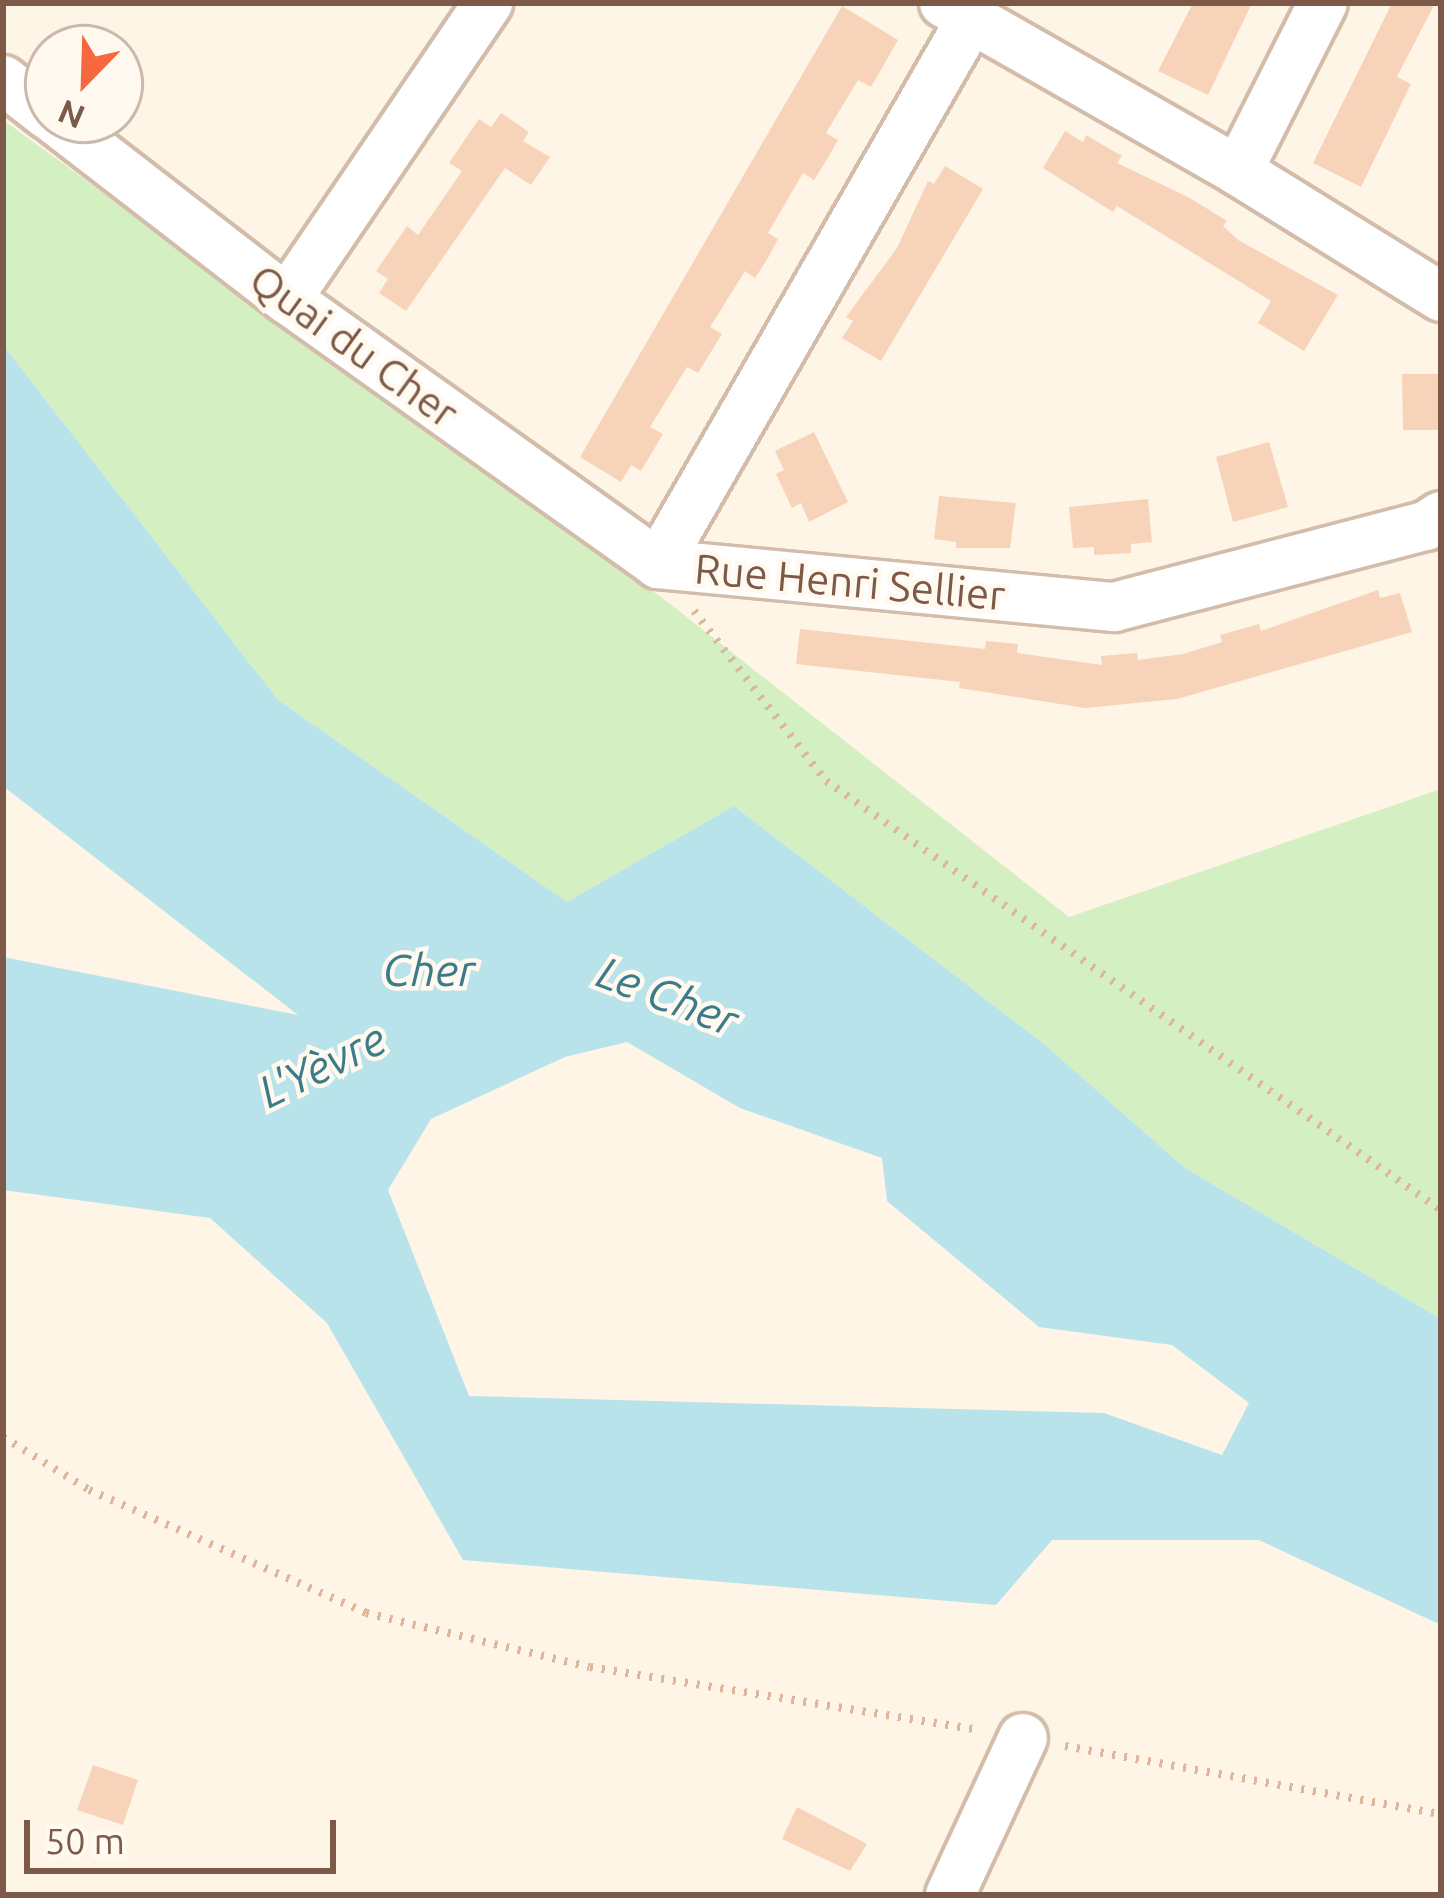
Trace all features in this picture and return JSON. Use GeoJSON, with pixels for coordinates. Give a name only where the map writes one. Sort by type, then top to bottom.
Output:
{"type":"FeatureCollection","features":[{"type":"Feature","properties":{"kind":"street"},"geometry":{"type":"LineString","coordinates":[[287,299],[488,3]]}},
{"type":"Feature","properties":{"kind":"street"},"geometry":{"type":"LineString","coordinates":[[1238,171],[1323,3]]}},
{"type":"Feature","properties":{"kind":"street"},"geometry":{"type":"LineString","coordinates":[[957,11],[1238,171],[1441,297]]}},
{"type":"Feature","properties":{"kind":"street","name":"Rue Henri Sellier"},"geometry":{"type":"LineString","coordinates":[[957,11],[658,564],[1114,607],[1426,526],[1441,516]]}},
{"type":"Feature","properties":{"kind":"street","name":"Quai du Cher"},"geometry":{"type":"LineString","coordinates":[[86,144],[287,299],[658,564]]}},
{"type":"Feature","properties":{"kind":"street"},"geometry":{"type":"LineString","coordinates":[[950,1895],[1023,1738]]}},
{"type":"Feature","properties":{"kind":"path"},"geometry":{"type":"LineString","coordinates":[[658,564],[826,781],[1441,1210]]}},
{"type":"Feature","properties":{"kind":"path"},"geometry":{"type":"LineString","coordinates":[[3,1437],[89,1490],[366,1613],[590,1667],[1023,1738],[1441,1814]]}},
{"type":"Feature","properties":{"kind":"green space"},"geometry":{"type":"Polygon","coordinates":[[[3,120],[24,135],[24,144],[36,144],[665,600],[1069,917],[1441,789],[1441,1319],[1185,1168],[1044,1044],[734,806],[567,902],[278,700],[3,345],[3,120]]]}},
{"type":"Feature","properties":{"kind":"water","name":"Cher"},"geometry":{"type":"Polygon","coordinates":[[[3,345],[278,700],[567,902],[734,806],[1044,1044],[1185,1168],[1441,1319],[1441,1625],[1259,1540],[1052,1540],[996,1605],[463,1560],[327,1323],[210,1218],[3,1190],[3,957],[298,1015],[3,786],[3,345]],[[627,1042],[565,1057],[431,1119],[388,1190],[469,1396],[1104,1413],[1222,1455],[1249,1403],[1172,1345],[1039,1327],[887,1201],[882,1158],[740,1108],[627,1042]]]}},
{"type":"Feature","properties":{"kind":"building"},"geometry":{"type":"Polygon","coordinates":[[[1193,3],[1252,3],[1208,95],[1158,71],[1193,3]]]}},
{"type":"Feature","properties":{"kind":"building"},"geometry":{"type":"Polygon","coordinates":[[[1392,3],[1435,3],[1397,77],[1411,84],[1361,187],[1313,163],[1392,3]]]}},
{"type":"Feature","properties":{"kind":"building"},"geometry":{"type":"Polygon","coordinates":[[[842,6],[898,40],[871,87],[858,80],[826,133],[838,140],[826,161],[814,180],[803,173],[768,233],[778,239],[768,258],[755,278],[745,271],[710,327],[722,334],[698,373],[687,367],[650,427],[663,434],[641,471],[631,465],[621,482],[580,457],[842,6]]]}},
{"type":"Feature","properties":{"kind":"building"},"geometry":{"type":"Polygon","coordinates":[[[501,113],[529,132],[523,141],[550,157],[531,185],[505,168],[406,311],[379,293],[388,279],[376,271],[407,226],[418,235],[462,171],[449,163],[479,119],[491,127],[501,113]]]}},
{"type":"Feature","properties":{"kind":"building"},"geometry":{"type":"Polygon","coordinates":[[[1065,131],[1083,142],[1086,135],[1122,156],[1117,163],[1190,198],[1227,221],[1223,226],[1238,240],[1338,295],[1304,351],[1258,323],[1271,301],[1117,206],[1113,212],[1043,168],[1065,131]]]}},
{"type":"Feature","properties":{"kind":"building"},"geometry":{"type":"Polygon","coordinates":[[[945,166],[983,189],[881,361],[842,338],[853,321],[846,317],[897,248],[928,181],[934,184],[945,166]]]}},
{"type":"Feature","properties":{"kind":"building"},"geometry":{"type":"Polygon","coordinates":[[[1402,374],[1441,374],[1441,430],[1403,430],[1402,374]]]}},
{"type":"Feature","properties":{"kind":"building"},"geometry":{"type":"Polygon","coordinates":[[[814,432],[848,502],[809,522],[801,503],[792,508],[776,474],[784,470],[775,451],[814,432]]]}},
{"type":"Feature","properties":{"kind":"building"},"geometry":{"type":"Polygon","coordinates":[[[1269,442],[1288,507],[1233,522],[1216,457],[1269,442]]]}},
{"type":"Feature","properties":{"kind":"building"},"geometry":{"type":"Polygon","coordinates":[[[939,496],[1016,503],[1010,548],[956,548],[956,542],[934,539],[939,496]]]}},
{"type":"Feature","properties":{"kind":"building"},"geometry":{"type":"Polygon","coordinates":[[[1148,499],[1152,542],[1131,544],[1131,553],[1094,555],[1094,547],[1073,548],[1069,507],[1148,499]]]}},
{"type":"Feature","properties":{"kind":"building"},"geometry":{"type":"Polygon","coordinates":[[[1378,590],[1380,598],[1400,593],[1412,632],[1177,699],[1085,708],[959,688],[960,682],[796,664],[800,629],[985,649],[986,641],[1018,644],[1017,653],[1102,665],[1101,656],[1137,653],[1138,660],[1183,654],[1222,642],[1220,635],[1259,624],[1261,631],[1378,590]]]}},
{"type":"Feature","properties":{"kind":"building"},"geometry":{"type":"Polygon","coordinates":[[[93,1765],[138,1780],[123,1825],[77,1810],[93,1765]]]}},
{"type":"Feature","properties":{"kind":"building"},"geometry":{"type":"Polygon","coordinates":[[[797,1807],[867,1844],[850,1871],[782,1839],[797,1807]]]}},
{"type":"Feature","properties":{"kind":"water label","name":"Le Cher"},"geometry":{"type":"Point","coordinates":[668,996]}},
{"type":"Feature","properties":{"kind":"water label","name":"L'Yèvre"},"geometry":{"type":"Point","coordinates":[322,1065]}}]}
